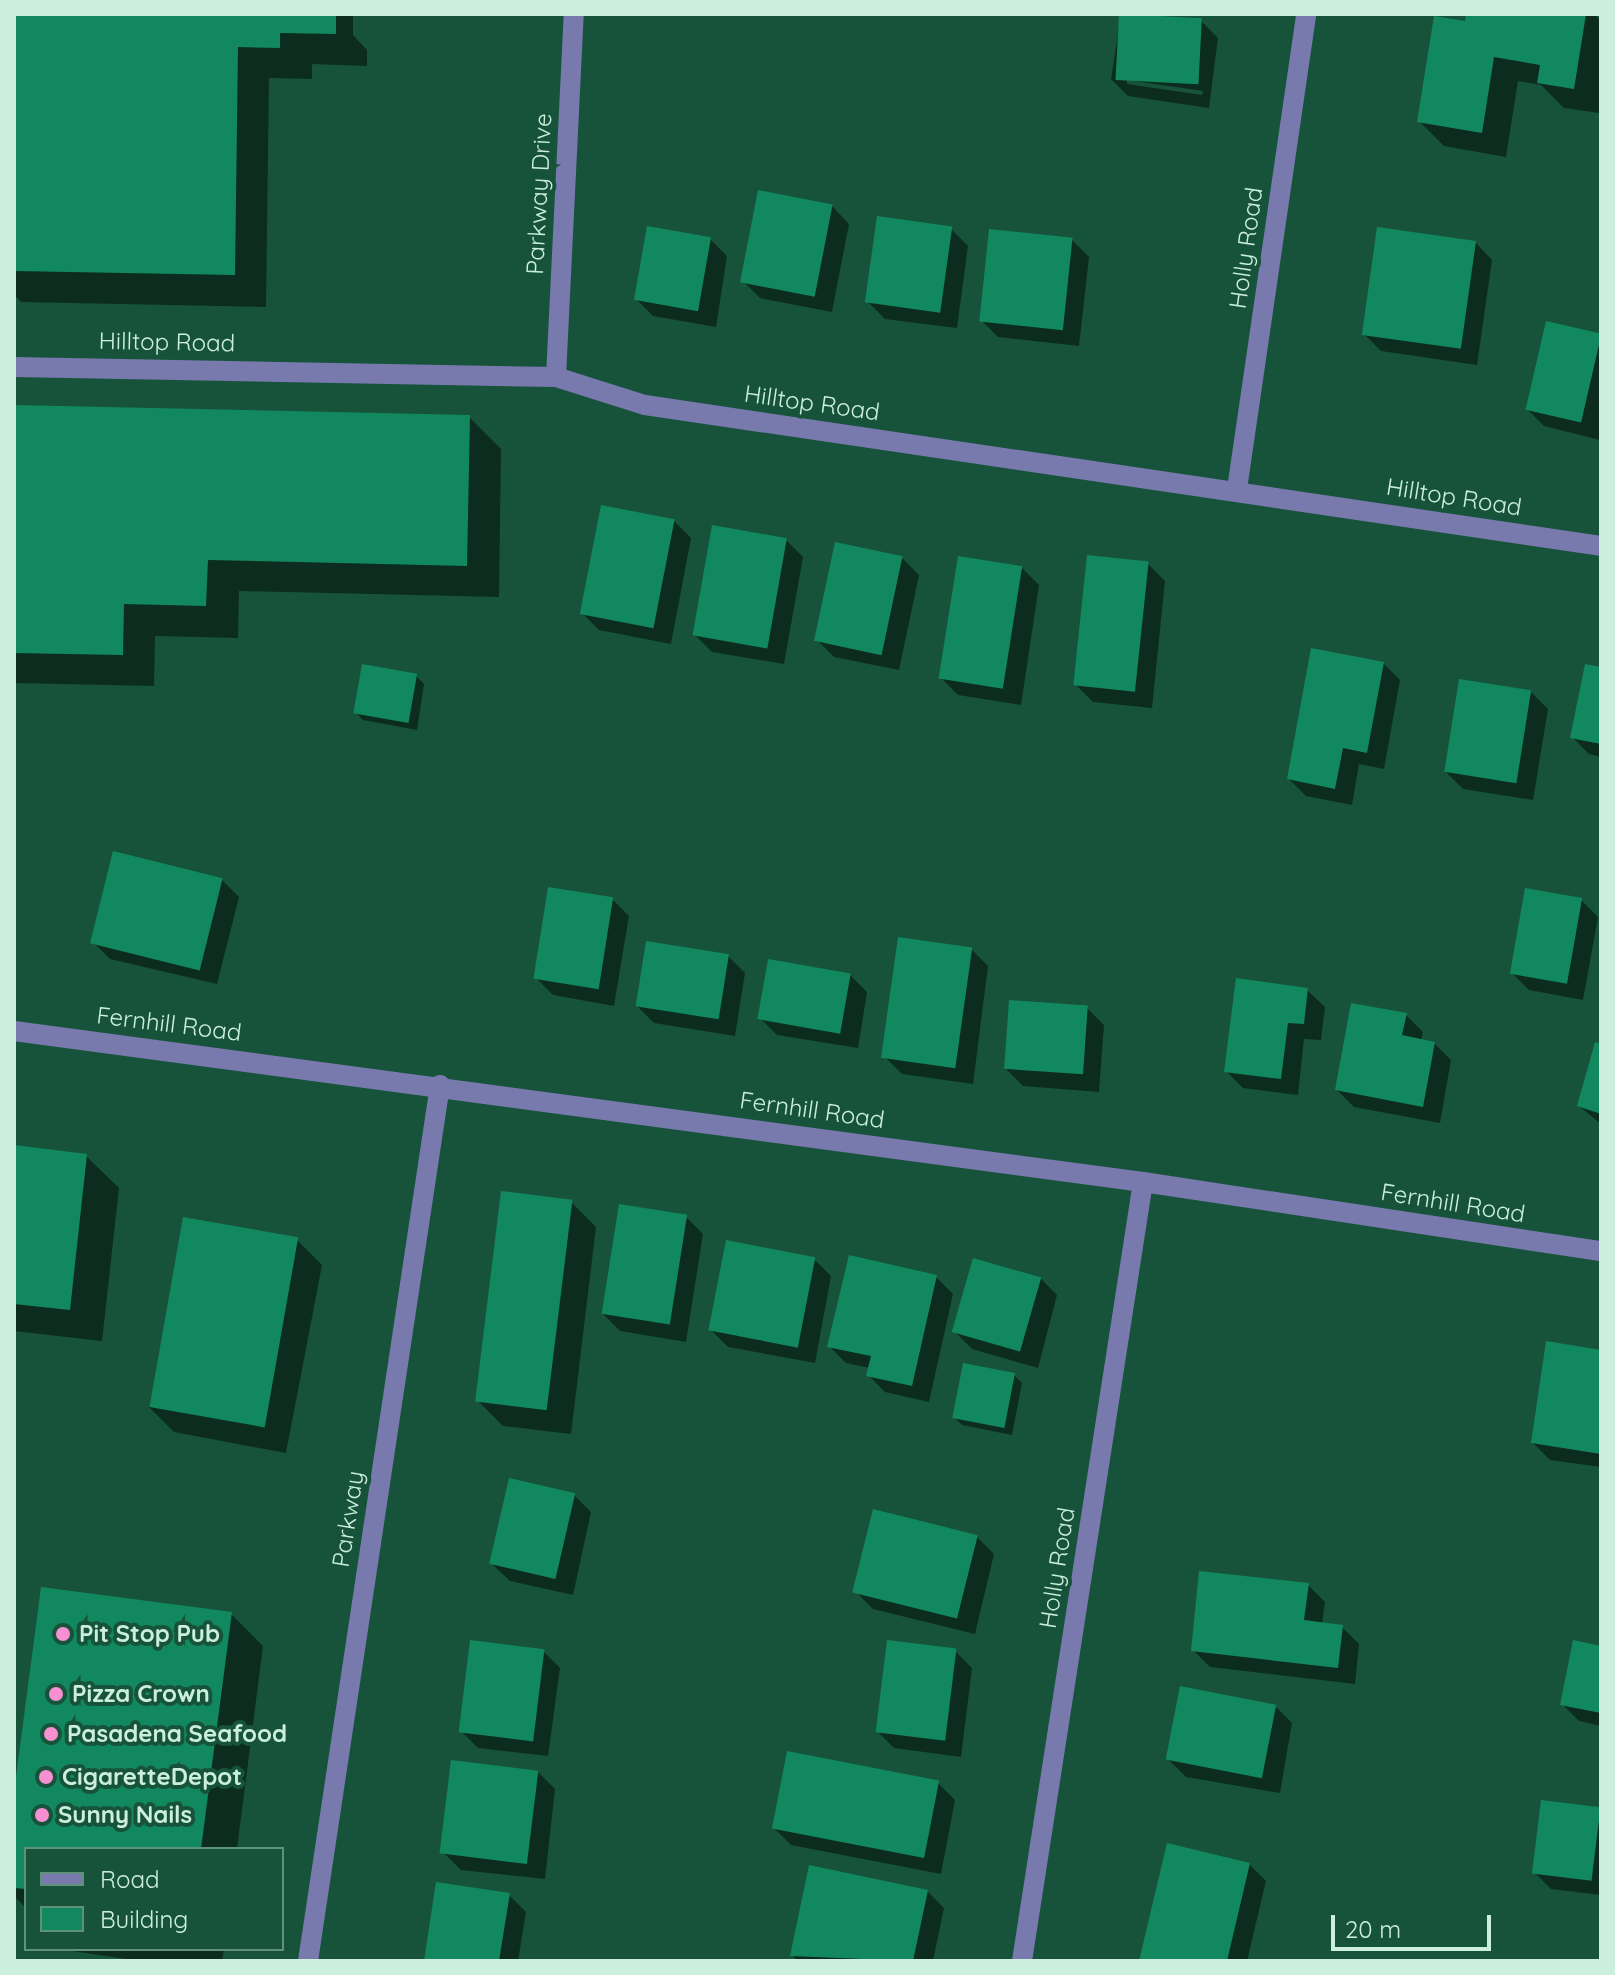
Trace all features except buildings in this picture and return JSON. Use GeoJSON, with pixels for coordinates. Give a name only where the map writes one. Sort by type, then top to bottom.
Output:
{"type":"FeatureCollection","features":[{"type":"Feature","properties":{"kind":"street","name":"Parkway Drive"},"geometry":{"type":"LineString","coordinates":[[556,377],[574,14]]}},
{"type":"Feature","properties":{"kind":"street","name":"Holly Road"},"geometry":{"type":"LineString","coordinates":[[1237,489],[1306,14]]}},
{"type":"Feature","properties":{"kind":"street","name":"Hilltop Road"},"geometry":{"type":"LineString","coordinates":[[14,367],[556,377],[645,405],[1237,489],[1601,546]]}},
{"type":"Feature","properties":{"kind":"street","name":"Fernhill Road"},"geometry":{"type":"LineString","coordinates":[[14,1031],[440,1085],[1143,1182],[1601,1251]]}},
{"type":"Feature","properties":{"kind":"street","name":"Parkway"},"geometry":{"type":"LineString","coordinates":[[308,1961],[440,1085]]}},
{"type":"Feature","properties":{"kind":"street","name":"Holly Road"},"geometry":{"type":"LineString","coordinates":[[1022,1961],[1143,1182]]}},
{"type":"Feature","properties":{"kind":"place","name":"Pit Stop Pub"},"geometry":{"type":"Point","coordinates":[63,1634]}},
{"type":"Feature","properties":{"kind":"place","name":"Pizza Crown"},"geometry":{"type":"Point","coordinates":[56,1694]}},
{"type":"Feature","properties":{"kind":"place","name":"Pasadena Seafood"},"geometry":{"type":"Point","coordinates":[51,1734]}},
{"type":"Feature","properties":{"kind":"place","name":"CigaretteDepot"},"geometry":{"type":"Point","coordinates":[46,1777]}},
{"type":"Feature","properties":{"kind":"place","name":"Sunny Nails"},"geometry":{"type":"Point","coordinates":[42,1815]}}]}
